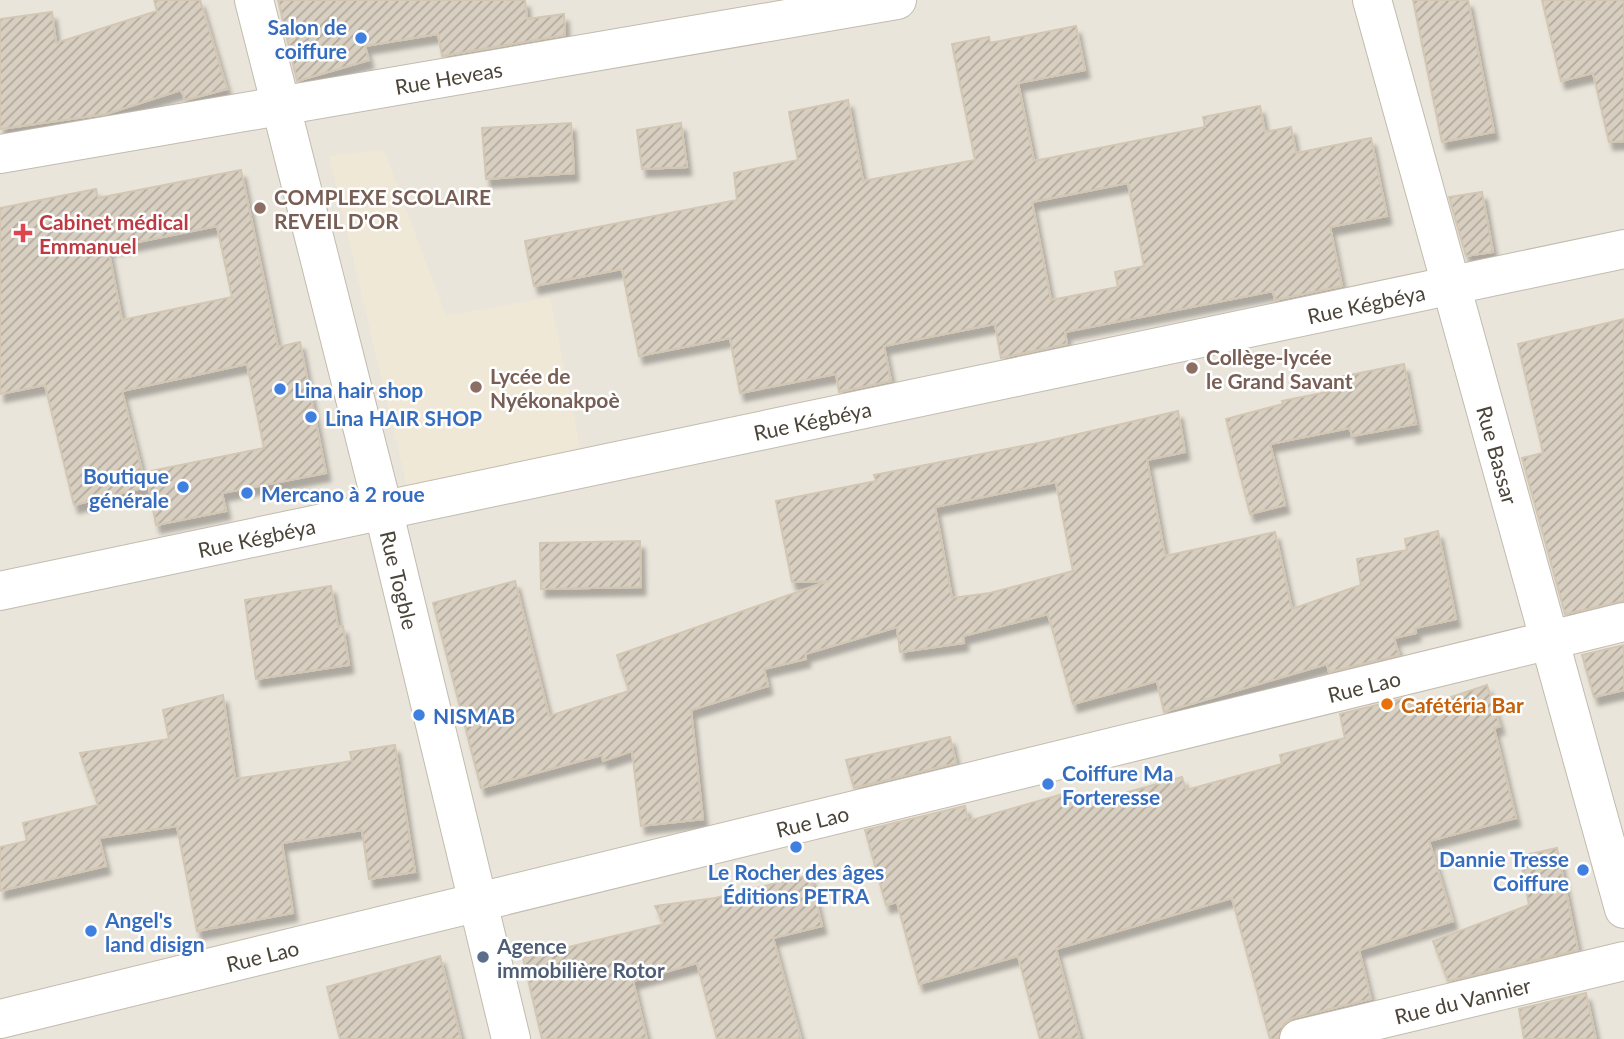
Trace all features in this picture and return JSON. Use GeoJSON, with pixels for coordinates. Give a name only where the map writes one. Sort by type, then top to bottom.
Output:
{"type":"FeatureCollection","features":[{"type":"Feature","properties":{"kind":"street","name":"Rue Togble"},"geometry":{"type":"LineString","coordinates":[[254,0],[383,509],[511,1039]]}},
{"type":"Feature","properties":{"kind":"street","name":"Rue Heveas"},"geometry":{"type":"LineString","coordinates":[[0,154],[897,0]]}},
{"type":"Feature","properties":{"kind":"street","name":"Rue Bassar"},"geometry":{"type":"LineString","coordinates":[[1372,0],[1624,909]]}},
{"type":"Feature","properties":{"kind":"street","name":"Rue Kégbéya"},"geometry":{"type":"LineString","coordinates":[[0,591],[1624,249]]}},
{"type":"Feature","properties":{"kind":"street","name":"Rue Lao"},"geometry":{"type":"LineString","coordinates":[[0,1019],[1624,622]]}},
{"type":"Feature","properties":{"kind":"street","name":"Rue du Vannier"},"geometry":{"type":"LineString","coordinates":[[1299,1039],[1624,961]]}},
{"type":"Feature","properties":{"kind":"shaded area"},"geometry":{"type":"Polygon","coordinates":[[[0,0],[1624,0],[1624,1039],[0,1039],[0,0]]]}},
{"type":"Feature","properties":{"kind":"shaded area","name":"Lycée de Nyékonakpoè"},"geometry":{"type":"Polygon","coordinates":[[[384,150],[446,316],[550,297],[582,457],[407,487],[329,156],[384,150]]]}},
{"type":"Feature","properties":{"kind":"building"},"geometry":{"type":"Polygon","coordinates":[[[154,0],[200,0],[227,89],[185,100],[181,90],[106,114],[0,129],[0,19],[52,12],[56,43],[157,11],[154,0]]]}},
{"type":"Feature","properties":{"kind":"building"},"geometry":{"type":"Polygon","coordinates":[[[278,0],[525,0],[527,19],[564,14],[565,35],[442,56],[438,34],[365,46],[369,60],[297,81],[278,0]]]}},
{"type":"Feature","properties":{"kind":"building"},"geometry":{"type":"Polygon","coordinates":[[[1413,0],[1468,0],[1494,132],[1442,142],[1413,0]]]}},
{"type":"Feature","properties":{"kind":"building"},"geometry":{"type":"Polygon","coordinates":[[[1542,0],[1624,0],[1624,141],[1609,142],[1593,73],[1561,81],[1542,0]]]}},
{"type":"Feature","properties":{"kind":"building"},"geometry":{"type":"Polygon","coordinates":[[[1076,26],[1085,70],[1018,83],[1034,161],[1205,127],[1203,117],[1260,106],[1265,132],[1291,127],[1296,153],[1371,138],[1387,216],[1330,227],[1342,286],[1275,300],[1273,291],[1065,332],[1067,344],[1001,358],[995,324],[884,346],[891,381],[839,392],[836,374],[740,393],[730,338],[639,356],[622,269],[534,286],[525,241],[737,200],[734,173],[798,160],[789,112],[848,100],[863,181],[975,160],[952,44],[989,37],[990,43],[1076,26]],[[1128,183],[1032,202],[1051,300],[1118,287],[1115,272],[1144,266],[1128,183]]]}},
{"type":"Feature","properties":{"kind":"building"},"geometry":{"type":"Polygon","coordinates":[[[571,123],[574,173],[486,179],[482,128],[571,123]]]}},
{"type":"Feature","properties":{"kind":"building"},"geometry":{"type":"Polygon","coordinates":[[[681,123],[687,167],[642,169],[637,130],[681,123]]]}},
{"type":"Feature","properties":{"kind":"building"},"geometry":{"type":"Polygon","coordinates":[[[241,170],[278,347],[300,342],[326,473],[222,493],[226,511],[156,525],[146,472],[264,448],[247,364],[122,391],[146,487],[74,505],[45,385],[0,394],[0,208],[96,189],[98,198],[241,170]],[[217,226],[108,248],[122,320],[232,297],[217,226]]]}},
{"type":"Feature","properties":{"kind":"building"},"geometry":{"type":"Polygon","coordinates":[[[1482,192],[1493,252],[1466,256],[1449,197],[1482,192]]]}},
{"type":"Feature","properties":{"kind":"building"},"geometry":{"type":"Polygon","coordinates":[[[1624,319],[1624,601],[1565,614],[1522,458],[1543,453],[1518,344],[1624,319]]]}},
{"type":"Feature","properties":{"kind":"building"},"geometry":{"type":"Polygon","coordinates":[[[1404,364],[1416,424],[1352,436],[1350,428],[1270,444],[1285,505],[1250,514],[1226,419],[1283,404],[1282,401],[1342,389],[1340,377],[1404,364]]]}},
{"type":"Feature","properties":{"kind":"building"},"geometry":{"type":"Polygon","coordinates":[[[1178,411],[1185,452],[1147,460],[1165,556],[1275,532],[1292,609],[1361,585],[1357,559],[1407,550],[1405,539],[1438,531],[1456,619],[1415,628],[1416,633],[1394,638],[1399,655],[1329,672],[1327,664],[1164,712],[1157,681],[1073,704],[1048,614],[963,636],[964,643],[900,652],[897,627],[805,654],[806,659],[764,669],[768,686],[691,710],[703,819],[641,826],[632,751],[603,761],[602,755],[481,788],[433,603],[515,581],[549,716],[629,691],[617,655],[829,581],[792,582],[776,501],[876,481],[874,475],[1048,441],[1178,411]],[[1056,482],[935,507],[952,598],[990,593],[1073,571],[1056,482]]]}},
{"type":"Feature","properties":{"kind":"building"},"geometry":{"type":"Polygon","coordinates":[[[640,541],[641,587],[541,589],[540,543],[640,541]]]}},
{"type":"Feature","properties":{"kind":"building"},"geometry":{"type":"Polygon","coordinates":[[[331,586],[338,627],[343,626],[349,665],[256,679],[245,600],[331,586]]]}},
{"type":"Feature","properties":{"kind":"building"},"geometry":{"type":"Polygon","coordinates":[[[1624,645],[1624,690],[1594,697],[1582,655],[1624,645]]]}},
{"type":"Feature","properties":{"kind":"building"},"geometry":{"type":"Polygon","coordinates":[[[1487,685],[1500,726],[1494,728],[1516,818],[1429,841],[1453,921],[1359,950],[1371,999],[1293,1018],[1284,1024],[1278,1039],[1270,1039],[1232,898],[1056,949],[1080,1039],[1040,1039],[1018,956],[919,984],[897,902],[886,905],[865,830],[965,806],[968,821],[1070,792],[1074,807],[1182,777],[1186,790],[1282,764],[1280,755],[1345,738],[1340,714],[1409,697],[1412,710],[1487,685]]]}},
{"type":"Feature","properties":{"kind":"building"},"geometry":{"type":"Polygon","coordinates":[[[223,695],[235,779],[352,761],[350,752],[395,745],[415,872],[369,879],[362,830],[282,843],[293,913],[197,931],[177,826],[99,838],[106,866],[0,891],[0,847],[27,841],[23,823],[98,805],[80,753],[169,739],[163,710],[223,695]]]}},
{"type":"Feature","properties":{"kind":"building"},"geometry":{"type":"Polygon","coordinates":[[[950,737],[956,763],[854,788],[846,760],[950,737]]]}},
{"type":"Feature","properties":{"kind":"building"},"geometry":{"type":"Polygon","coordinates":[[[1557,848],[1578,950],[1448,981],[1433,941],[1529,905],[1520,856],[1557,848]]]}},
{"type":"Feature","properties":{"kind":"building"},"geometry":{"type":"Polygon","coordinates":[[[810,875],[822,926],[773,938],[801,1039],[717,1039],[697,963],[633,981],[647,1039],[542,1039],[523,958],[664,924],[655,906],[715,898],[810,875]]]}},
{"type":"Feature","properties":{"kind":"building"},"geometry":{"type":"Polygon","coordinates":[[[440,956],[461,1039],[340,1039],[327,987],[440,956]]]}},
{"type":"Feature","properties":{"kind":"building"},"geometry":{"type":"Polygon","coordinates":[[[1586,993],[1596,1039],[1524,1039],[1519,1009],[1586,993]]]}},
{"type":"Feature","properties":{"kind":"place","name":"Salon de coiffure"},"geometry":{"type":"Point","coordinates":[361,38]}},
{"type":"Feature","properties":{"kind":"place","name":"COMPLEXE SCOLAIRE REVEIL D'OR"},"geometry":{"type":"Point","coordinates":[260,208]}},
{"type":"Feature","properties":{"kind":"place","name":"Cabinet médical Emmanuel"},"geometry":{"type":"Point","coordinates":[23,233]}},
{"type":"Feature","properties":{"kind":"place","name":"Collège-lycée le Grand Savant"},"geometry":{"type":"Point","coordinates":[1192,368]}},
{"type":"Feature","properties":{"kind":"place","name":"Lycée de Nyékonakpoè"},"geometry":{"type":"Point","coordinates":[476,387]}},
{"type":"Feature","properties":{"kind":"place","name":"Lina hair shop"},"geometry":{"type":"Point","coordinates":[280,389]}},
{"type":"Feature","properties":{"kind":"place","name":"Lina HAIR SHOP"},"geometry":{"type":"Point","coordinates":[311,417]}},
{"type":"Feature","properties":{"kind":"place","name":"Boutique générale"},"geometry":{"type":"Point","coordinates":[183,487]}},
{"type":"Feature","properties":{"kind":"place","name":"Mercano à 2 roue"},"geometry":{"type":"Point","coordinates":[247,493]}},
{"type":"Feature","properties":{"kind":"place","name":"Cafétéria Bar"},"geometry":{"type":"Point","coordinates":[1387,704]}},
{"type":"Feature","properties":{"kind":"place","name":"NISMAB"},"geometry":{"type":"Point","coordinates":[419,715]}},
{"type":"Feature","properties":{"kind":"place","name":"Coiffure Ma Forteresse"},"geometry":{"type":"Point","coordinates":[1048,784]}},
{"type":"Feature","properties":{"kind":"place","name":"Le Rocher des âges Éditions PETRA"},"geometry":{"type":"Point","coordinates":[796,847]}},
{"type":"Feature","properties":{"kind":"place","name":"Dannie Tresse Coiffure"},"geometry":{"type":"Point","coordinates":[1583,870]}},
{"type":"Feature","properties":{"kind":"place","name":"Angel's land disign"},"geometry":{"type":"Point","coordinates":[91,931]}},
{"type":"Feature","properties":{"kind":"place","name":"Agence immobilière Rotor"},"geometry":{"type":"Point","coordinates":[483,957]}}]}
